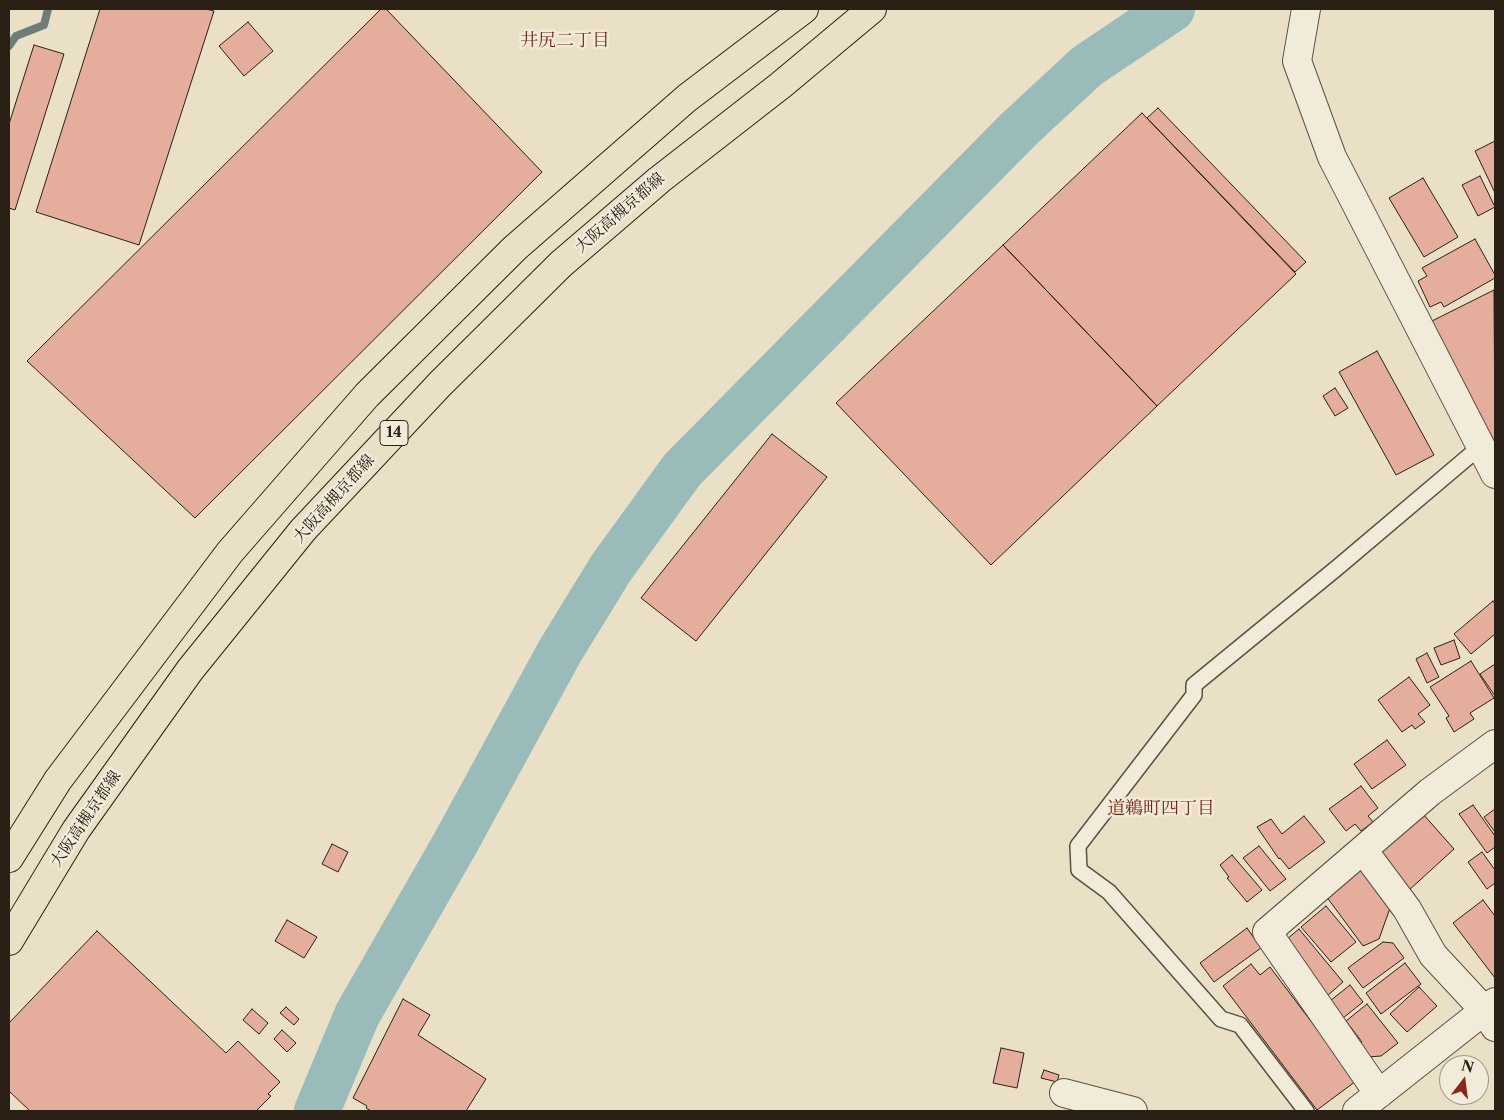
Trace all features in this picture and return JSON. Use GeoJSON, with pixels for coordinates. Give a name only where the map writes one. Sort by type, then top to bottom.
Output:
{"type":"FeatureCollection","features":[{"type":"Feature","properties":{"kind":"main road"},"geometry":{"type":"LineString","coordinates":[[9,858],[58,780],[224,559],[367,395],[515,248],[687,98],[804,9]]}},
{"type":"Feature","properties":{"kind":"main road","name":"大阪高槻京都線"},"geometry":{"type":"LineString","coordinates":[[9,941],[76,830],[190,670],[303,530],[440,384],[561,264],[659,180],[781,85],[872,9]]}},
{"type":"Feature","properties":{"kind":"street"},"geometry":{"type":"LineString","coordinates":[[1306,9],[1297,61],[1332,157],[1495,474]]}},
{"type":"Feature","properties":{"kind":"street"},"geometry":{"type":"LineString","coordinates":[[1379,1094],[1267,932],[1430,792],[1495,744]]}},
{"type":"Feature","properties":{"kind":"street"},"geometry":{"type":"LineString","coordinates":[[1357,1111],[1492,1013],[1433,954],[1408,908],[1363,850]]}},
{"type":"Feature","properties":{"kind":"street"},"geometry":{"type":"LineString","coordinates":[[1064,1093],[1133,1111]]}},
{"type":"Feature","properties":{"kind":"lane"},"geometry":{"type":"LineString","coordinates":[[1306,1111],[1240,1025],[1221,1019],[1109,892],[1079,870],[1078,846],[1194,695],[1194,685],[1481,446]]}},
{"type":"Feature","properties":{"kind":"building"},"geometry":{"type":"Polygon","coordinates":[[[100,9],[206,9],[214,11],[139,245],[36,212],[100,9]]]}},
{"type":"Feature","properties":{"kind":"building"},"geometry":{"type":"Polygon","coordinates":[[[381,9],[386,9],[542,172],[195,518],[27,361],[381,9]]]}},
{"type":"Feature","properties":{"kind":"building"},"geometry":{"type":"Polygon","coordinates":[[[248,22],[273,51],[244,76],[219,46],[248,22]]]}},
{"type":"Feature","properties":{"kind":"building"},"geometry":{"type":"Polygon","coordinates":[[[34,45],[64,54],[15,210],[9,208],[9,124],[34,45]]]}},
{"type":"Feature","properties":{"kind":"building"},"geometry":{"type":"Polygon","coordinates":[[[1158,108],[1306,262],[1295,272],[1147,118],[1158,108]]]}},
{"type":"Feature","properties":{"kind":"building"},"geometry":{"type":"Polygon","coordinates":[[[1142,113],[1296,274],[1157,406],[1003,245],[1142,113]]]}},
{"type":"Feature","properties":{"kind":"building"},"geometry":{"type":"Polygon","coordinates":[[[1495,141],[1495,193],[1475,151],[1495,141]]]}},
{"type":"Feature","properties":{"kind":"building"},"geometry":{"type":"Polygon","coordinates":[[[1480,176],[1495,207],[1478,216],[1462,185],[1480,176]]]}},
{"type":"Feature","properties":{"kind":"building"},"geometry":{"type":"Polygon","coordinates":[[[1423,178],[1458,237],[1424,257],[1389,198],[1423,178]]]}},
{"type":"Feature","properties":{"kind":"building"},"geometry":{"type":"Polygon","coordinates":[[[1475,239],[1495,278],[1444,307],[1441,302],[1430,307],[1418,281],[1427,276],[1422,268],[1475,239]]]}},
{"type":"Feature","properties":{"kind":"building"},"geometry":{"type":"Polygon","coordinates":[[[1003,245],[1157,406],[991,565],[836,403],[1003,245]]]}},
{"type":"Feature","properties":{"kind":"building"},"geometry":{"type":"Polygon","coordinates":[[[1494,290],[1495,443],[1494,444],[1432,321],[1494,290]]]}},
{"type":"Feature","properties":{"kind":"building"},"geometry":{"type":"Polygon","coordinates":[[[1377,351],[1434,455],[1396,475],[1339,372],[1377,351]]]}},
{"type":"Feature","properties":{"kind":"building"},"geometry":{"type":"Polygon","coordinates":[[[1335,388],[1348,408],[1335,416],[1323,396],[1335,388]]]}},
{"type":"Feature","properties":{"kind":"building"},"geometry":{"type":"Polygon","coordinates":[[[772,434],[827,477],[696,641],[641,598],[772,434]]]}},
{"type":"Feature","properties":{"kind":"building"},"geometry":{"type":"Polygon","coordinates":[[[1493,601],[1495,604],[1495,634],[1471,654],[1454,634],[1493,601]]]}},
{"type":"Feature","properties":{"kind":"building"},"geometry":{"type":"Polygon","coordinates":[[[1454,640],[1460,658],[1441,665],[1434,648],[1454,640]]]}},
{"type":"Feature","properties":{"kind":"building"},"geometry":{"type":"Polygon","coordinates":[[[1427,653],[1439,677],[1427,683],[1416,659],[1427,653]]]}},
{"type":"Feature","properties":{"kind":"building"},"geometry":{"type":"Polygon","coordinates":[[[1471,661],[1494,698],[1470,713],[1474,719],[1454,732],[1446,718],[1449,716],[1430,687],[1471,661]]]}},
{"type":"Feature","properties":{"kind":"building"},"geometry":{"type":"Polygon","coordinates":[[[1495,664],[1495,696],[1480,674],[1495,664]]]}},
{"type":"Feature","properties":{"kind":"building"},"geometry":{"type":"Polygon","coordinates":[[[1409,677],[1430,705],[1418,714],[1425,722],[1415,729],[1412,725],[1402,732],[1378,700],[1409,677]]]}},
{"type":"Feature","properties":{"kind":"building"},"geometry":{"type":"Polygon","coordinates":[[[1387,740],[1406,765],[1372,789],[1354,764],[1387,740]]]}},
{"type":"Feature","properties":{"kind":"building"},"geometry":{"type":"Polygon","coordinates":[[[1361,786],[1378,808],[1368,816],[1373,822],[1361,831],[1355,824],[1346,831],[1329,809],[1361,786]]]}},
{"type":"Feature","properties":{"kind":"building"},"geometry":{"type":"Polygon","coordinates":[[[1473,805],[1495,836],[1495,847],[1487,853],[1459,814],[1473,805]]]}},
{"type":"Feature","properties":{"kind":"building"},"geometry":{"type":"Polygon","coordinates":[[[1495,809],[1495,832],[1484,817],[1495,809]]]}},
{"type":"Feature","properties":{"kind":"building"},"geometry":{"type":"Polygon","coordinates":[[[1423,814],[1454,849],[1408,891],[1376,855],[1423,814]]]}},
{"type":"Feature","properties":{"kind":"building"},"geometry":{"type":"Polygon","coordinates":[[[1304,816],[1325,842],[1289,869],[1279,859],[1257,827],[1271,819],[1282,834],[1304,816]]]}},
{"type":"Feature","properties":{"kind":"building"},"geometry":{"type":"Polygon","coordinates":[[[332,844],[348,852],[338,872],[322,864],[332,844]]]}},
{"type":"Feature","properties":{"kind":"building"},"geometry":{"type":"Polygon","coordinates":[[[1259,846],[1286,879],[1270,891],[1243,858],[1259,846]]]}},
{"type":"Feature","properties":{"kind":"building"},"geometry":{"type":"Polygon","coordinates":[[[1482,852],[1495,870],[1495,883],[1487,889],[1468,862],[1482,852]]]}},
{"type":"Feature","properties":{"kind":"building"},"geometry":{"type":"Polygon","coordinates":[[[1232,855],[1262,890],[1247,902],[1227,878],[1229,877],[1220,865],[1232,855]]]}},
{"type":"Feature","properties":{"kind":"building"},"geometry":{"type":"Polygon","coordinates":[[[1369,864],[1394,897],[1379,939],[1363,946],[1326,896],[1369,864]]]}},
{"type":"Feature","properties":{"kind":"building"},"geometry":{"type":"Polygon","coordinates":[[[1483,900],[1495,916],[1495,978],[1453,923],[1483,900]]]}},
{"type":"Feature","properties":{"kind":"building"},"geometry":{"type":"Polygon","coordinates":[[[1326,906],[1356,942],[1331,962],[1301,927],[1326,906]]]}},
{"type":"Feature","properties":{"kind":"building"},"geometry":{"type":"Polygon","coordinates":[[[287,920],[317,937],[304,958],[275,941],[287,920]]]}},
{"type":"Feature","properties":{"kind":"building"},"geometry":{"type":"Polygon","coordinates":[[[1247,928],[1261,948],[1214,982],[1200,963],[1247,928]]]}},
{"type":"Feature","properties":{"kind":"building"},"geometry":{"type":"Polygon","coordinates":[[[1299,929],[1343,982],[1327,996],[1287,939],[1299,929]]]}},
{"type":"Feature","properties":{"kind":"building"},"geometry":{"type":"Polygon","coordinates":[[[97,931],[226,1053],[238,1041],[280,1082],[268,1094],[271,1096],[256,1111],[30,1111],[9,1091],[9,1023],[97,931]]]}},
{"type":"Feature","properties":{"kind":"building"},"geometry":{"type":"Polygon","coordinates":[[[1383,942],[1393,943],[1404,958],[1363,988],[1348,968],[1383,942]]]}},
{"type":"Feature","properties":{"kind":"building"},"geometry":{"type":"Polygon","coordinates":[[[1405,963],[1421,984],[1381,1014],[1366,993],[1405,963]]]}},
{"type":"Feature","properties":{"kind":"building"},"geometry":{"type":"Polygon","coordinates":[[[1251,964],[1260,975],[1270,967],[1356,1081],[1317,1110],[1223,986],[1251,964]]]}},
{"type":"Feature","properties":{"kind":"building"},"geometry":{"type":"Polygon","coordinates":[[[1350,985],[1363,1002],[1343,1018],[1330,1001],[1350,985]]]}},
{"type":"Feature","properties":{"kind":"building"},"geometry":{"type":"Polygon","coordinates":[[[1419,987],[1437,1006],[1407,1032],[1390,1014],[1419,987]]]}},
{"type":"Feature","properties":{"kind":"building"},"geometry":{"type":"Polygon","coordinates":[[[403,999],[430,1015],[418,1035],[486,1079],[466,1111],[371,1111],[366,1108],[367,1106],[353,1098],[403,999]]]}},
{"type":"Feature","properties":{"kind":"building"},"geometry":{"type":"Polygon","coordinates":[[[1367,1004],[1398,1043],[1381,1056],[1367,1057],[1358,1046],[1362,1042],[1346,1021],[1367,1004]]]}},
{"type":"Feature","properties":{"kind":"building"},"geometry":{"type":"Polygon","coordinates":[[[286,1007],[299,1019],[294,1025],[280,1013],[286,1007]]]}},
{"type":"Feature","properties":{"kind":"building"},"geometry":{"type":"Polygon","coordinates":[[[252,1009],[268,1023],[259,1034],[243,1020],[252,1009]]]}},
{"type":"Feature","properties":{"kind":"building"},"geometry":{"type":"Polygon","coordinates":[[[282,1030],[296,1043],[287,1052],[274,1039],[282,1030]]]}},
{"type":"Feature","properties":{"kind":"building"},"geometry":{"type":"Polygon","coordinates":[[[1001,1048],[1024,1053],[1017,1088],[993,1083],[1001,1048]]]}},
{"type":"Feature","properties":{"kind":"building"},"geometry":{"type":"Polygon","coordinates":[[[1044,1070],[1059,1075],[1057,1082],[1041,1078],[1044,1070]]]}},
{"type":"Feature","properties":{"kind":"waterway"},"geometry":{"type":"LineString","coordinates":[[9,46],[16,36],[44,25],[48,9]]}},
{"type":"Feature","properties":{"kind":"waterway"},"geometry":{"type":"LineString","coordinates":[[300,1111],[342,1009],[496,732],[602,549],[673,459],[976,148],[1083,47],[1143,9]]}},
{"type":"Feature","properties":{"kind":"waterway"},"geometry":{"type":"LineString","coordinates":[[317,1111],[357,1015],[456,842],[560,651],[611,568],[682,470],[1019,129],[1087,66],[1172,9]]}},
{"type":"Feature","properties":{"kind":"district","name":"井尻二丁目"},"geometry":{"type":"Point","coordinates":[565,41]}},
{"type":"Feature","properties":{"kind":"district","name":"道鵜町四丁目"},"geometry":{"type":"Point","coordinates":[1161,809]}}]}
